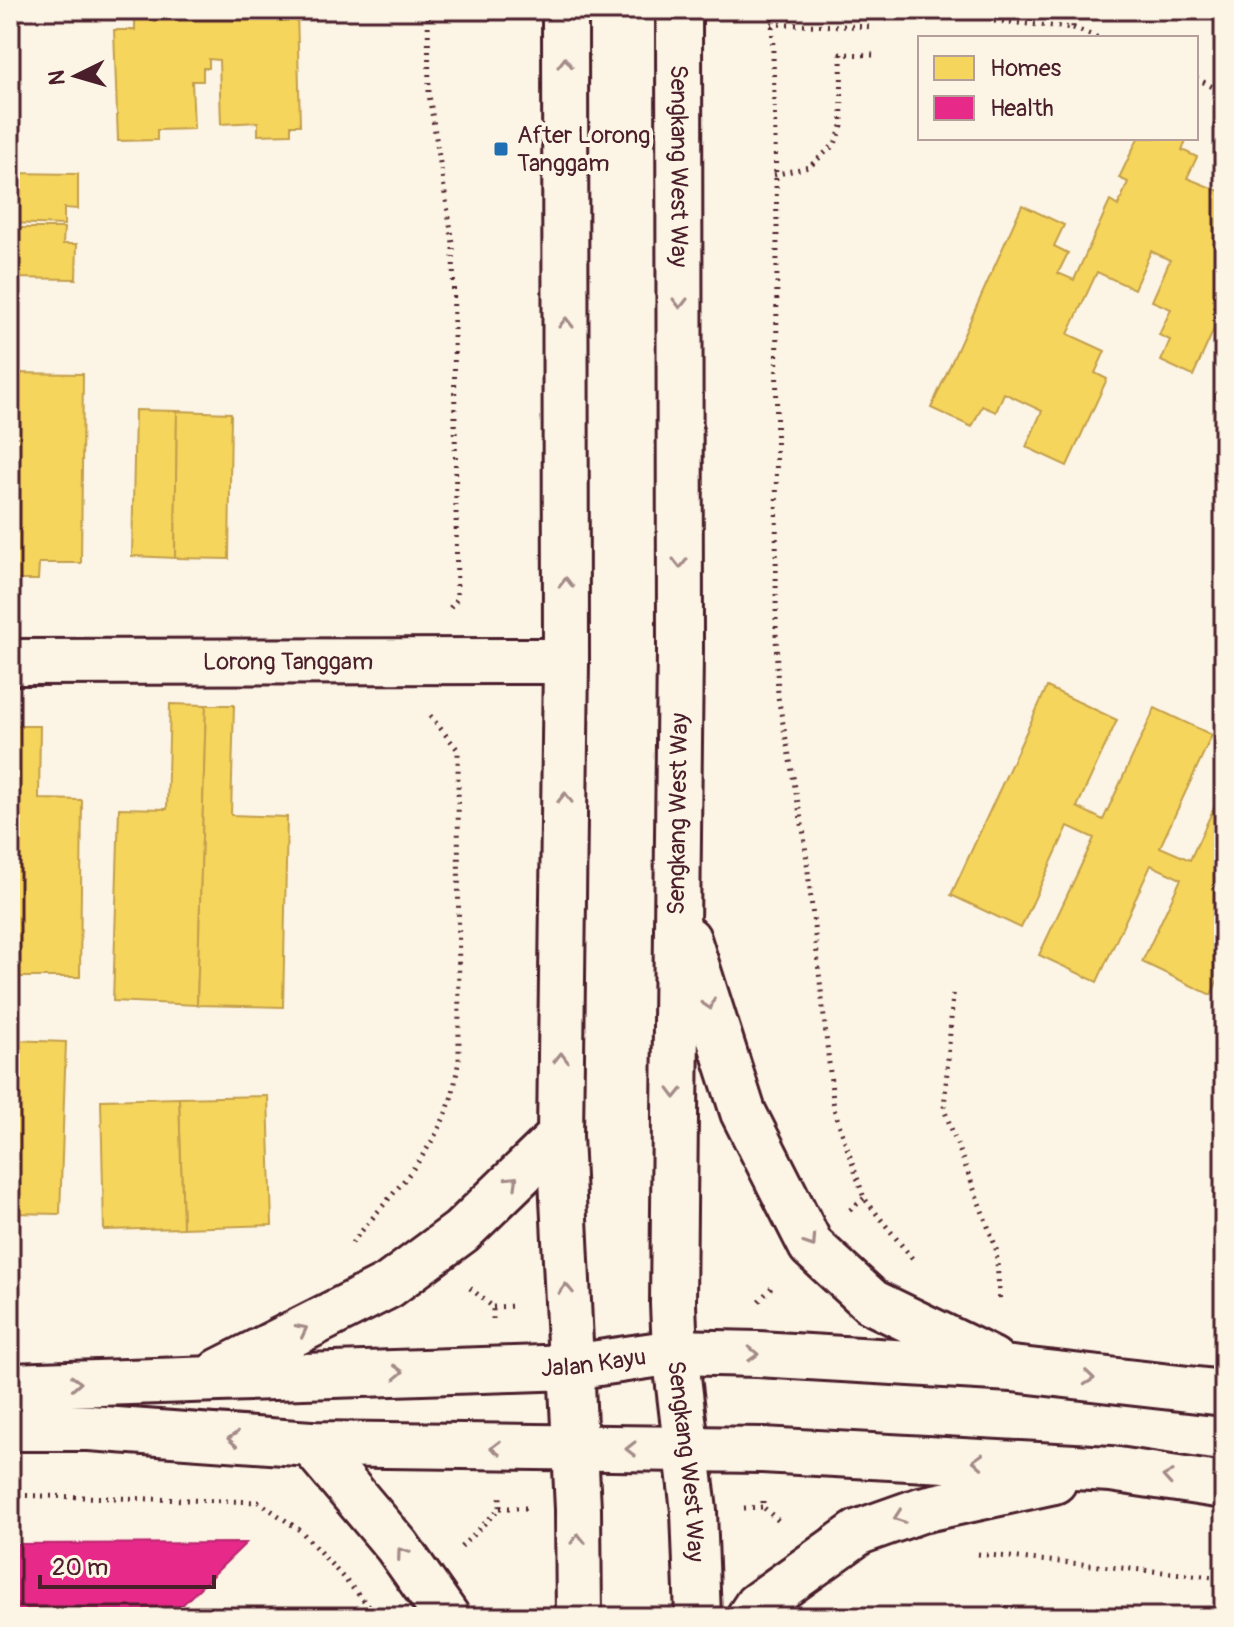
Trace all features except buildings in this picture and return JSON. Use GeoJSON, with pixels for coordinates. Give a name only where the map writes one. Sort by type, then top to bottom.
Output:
{"type":"FeatureCollection","features":[{"type":"Feature","properties":{"kind":"main road"},"geometry":{"type":"LineString","coordinates":[[565,10],[566,661],[560,1136],[579,1617]]}},
{"type":"Feature","properties":{"kind":"main road","name":"Sengkang West Way"},"geometry":{"type":"LineString","coordinates":[[679,10],[680,649],[673,1304],[675,1352],[694,1511],[698,1617]]}},
{"type":"Feature","properties":{"kind":"main road","name":"Lorong Tanggam"},"geometry":{"type":"LineString","coordinates":[[10,662],[566,661]]}},
{"type":"Feature","properties":{"kind":"main road"},"geometry":{"type":"LineString","coordinates":[[676,903],[743,1112],[811,1246],[872,1302],[1012,1369]]}},
{"type":"Feature","properties":{"kind":"main road"},"geometry":{"type":"LineString","coordinates":[[208,1378],[388,1286],[461,1232],[560,1136]]}},
{"type":"Feature","properties":{"kind":"main road","name":"Jalan Kayu"},"geometry":{"type":"LineString","coordinates":[[10,1386],[571,1367],[675,1352],[1012,1369],[1224,1393]]}},
{"type":"Feature","properties":{"kind":"main road"},"geometry":{"type":"LineString","coordinates":[[10,1428],[89,1428],[311,1444],[762,1450],[1111,1469],[1224,1486]]}},
{"type":"Feature","properties":{"kind":"main road"},"geometry":{"type":"LineString","coordinates":[[311,1444],[397,1546],[447,1617]]}},
{"type":"Feature","properties":{"kind":"main road"},"geometry":{"type":"LineString","coordinates":[[749,1617],[757,1605],[859,1532],[921,1510],[1111,1469]]}},
{"type":"Feature","properties":{"kind":"path"},"geometry":{"type":"LineString","coordinates":[[772,10],[777,226],[778,697],[804,835],[834,1109],[864,1198],[923,1272]]}},
{"type":"Feature","properties":{"kind":"path"},"geometry":{"type":"LineString","coordinates":[[1073,10],[1073,28]]}},
{"type":"Feature","properties":{"kind":"path"},"geometry":{"type":"LineString","coordinates":[[994,21],[1073,28],[1094,36]]}},
{"type":"Feature","properties":{"kind":"path"},"geometry":{"type":"LineString","coordinates":[[771,24],[875,27]]}},
{"type":"Feature","properties":{"kind":"path"},"geometry":{"type":"LineString","coordinates":[[774,175],[809,167],[835,144],[842,126],[841,54],[875,55]]}},
{"type":"Feature","properties":{"kind":"path"},"geometry":{"type":"LineString","coordinates":[[1198,79],[1224,93]]}},
{"type":"Feature","properties":{"kind":"path"},"geometry":{"type":"LineString","coordinates":[[953,994],[944,1109],[996,1248],[1001,1315]]}},
{"type":"Feature","properties":{"kind":"path"},"geometry":{"type":"LineString","coordinates":[[346,1250],[384,1202]]}},
{"type":"Feature","properties":{"kind":"path"},"geometry":{"type":"LineString","coordinates":[[10,1495],[259,1502],[301,1531],[379,1617]]}},
{"type":"Feature","properties":{"kind":"path"},"geometry":{"type":"LineString","coordinates":[[974,1554],[1224,1578]]}},
{"type":"Feature","properties":{"kind":"place","name":"After Lorong Tanggam"},"geometry":{"type":"Point","coordinates":[501,149]}}]}
